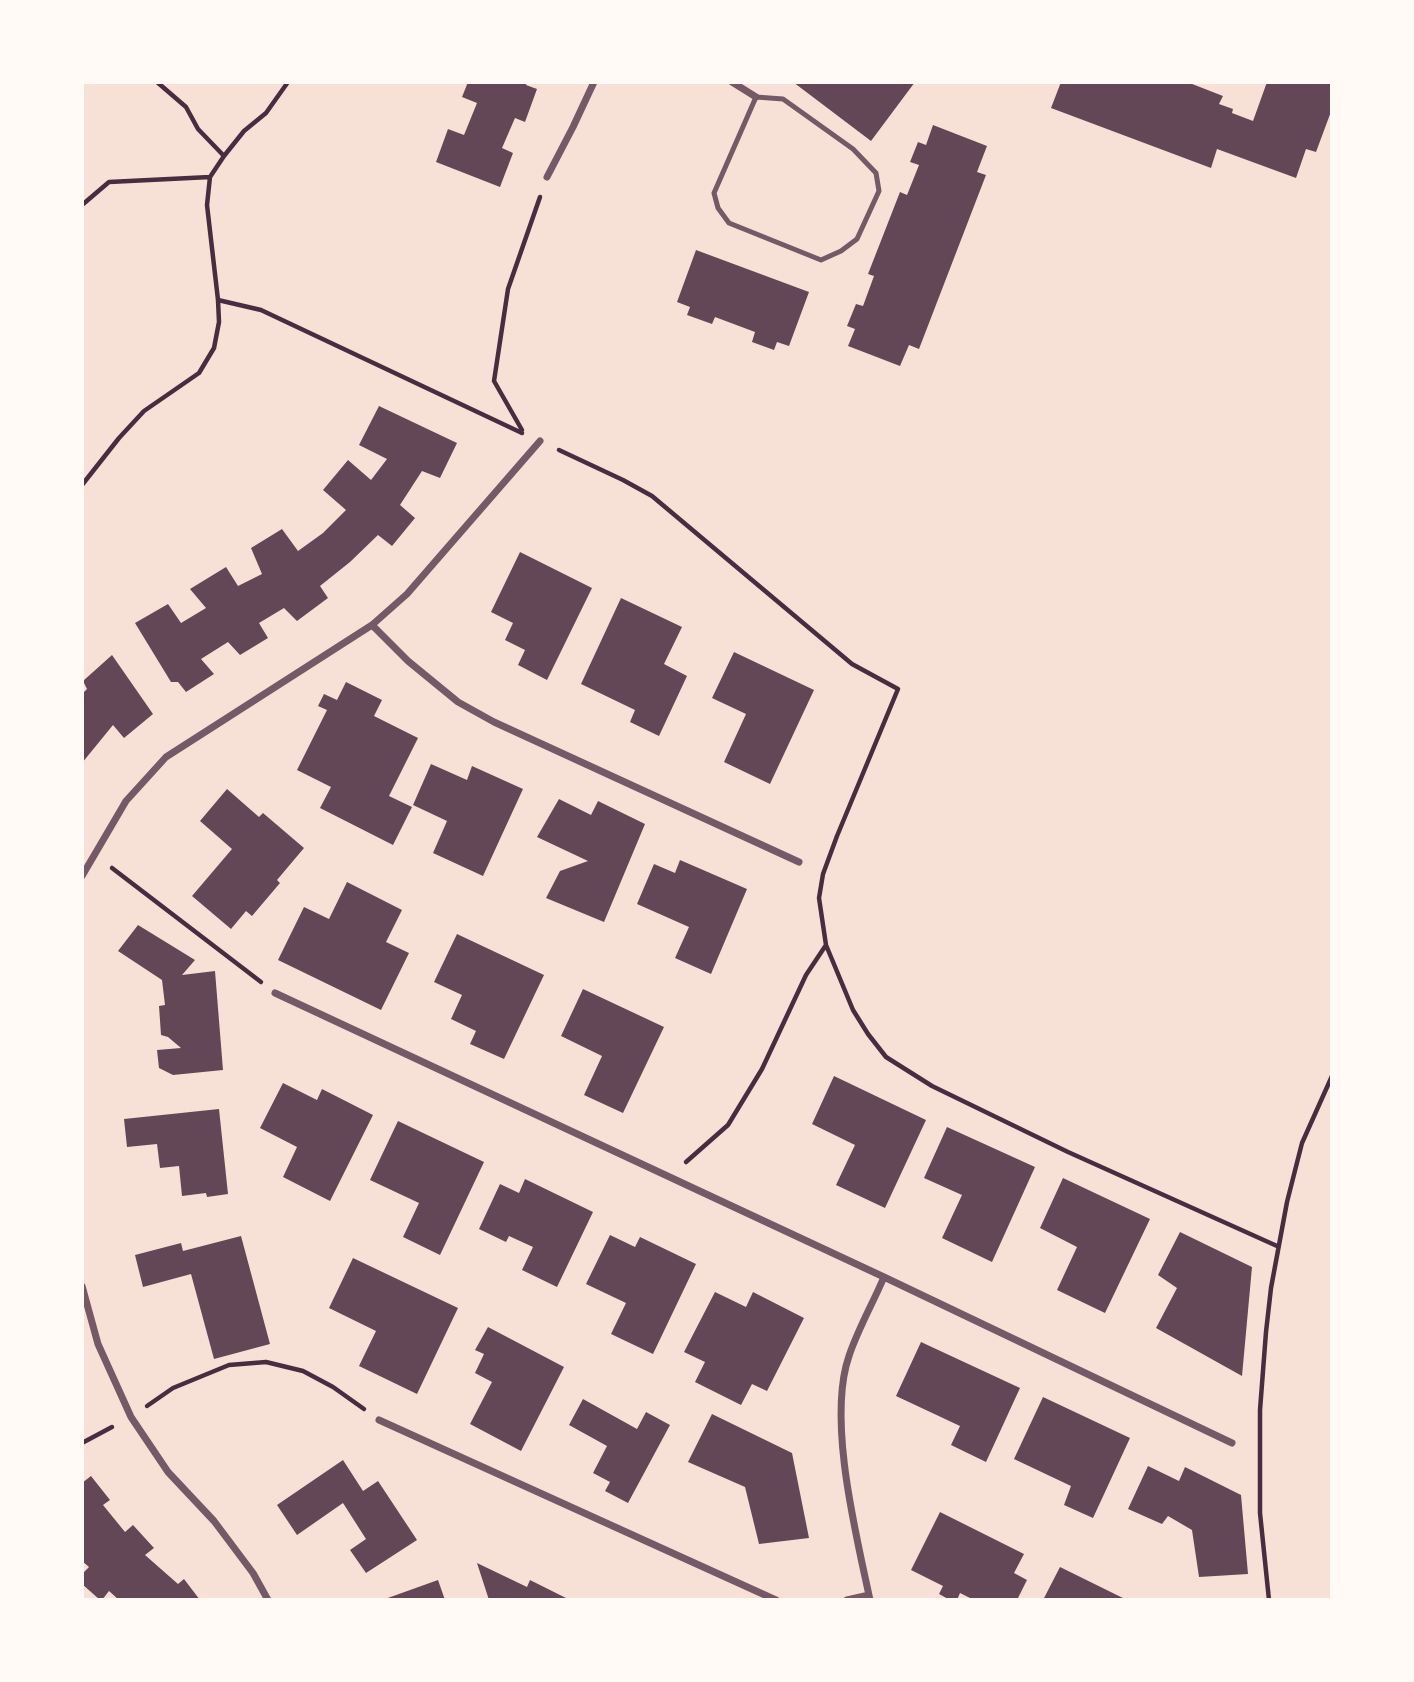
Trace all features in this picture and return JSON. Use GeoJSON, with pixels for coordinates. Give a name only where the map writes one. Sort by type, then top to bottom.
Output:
{"type":"FeatureCollection","features":[{"type":"Feature","properties":{"kind":"street"},"geometry":{"type":"LineString","coordinates":[[547,177],[594,82]]}},
{"type":"Feature","properties":{"kind":"street"},"geometry":{"type":"LineString","coordinates":[[732,82],[756,97]]}},
{"type":"Feature","properties":{"kind":"street"},"geometry":{"type":"LineString","coordinates":[[82,876],[126,801],[166,757],[372,625],[407,594],[540,441]]}},
{"type":"Feature","properties":{"kind":"street"},"geometry":{"type":"LineString","coordinates":[[372,625],[408,661],[458,702],[494,722],[799,862]]}},
{"type":"Feature","properties":{"kind":"street"},"geometry":{"type":"LineString","coordinates":[[275,993],[884,1277],[1232,1443]]}},
{"type":"Feature","properties":{"kind":"street"},"geometry":{"type":"LineString","coordinates":[[847,1600],[870,1597],[848,1482],[841,1400],[848,1357],[884,1277]]}},
{"type":"Feature","properties":{"kind":"street"},"geometry":{"type":"LineString","coordinates":[[82,1286],[97,1343],[131,1417],[168,1472],[214,1521],[253,1573],[268,1600]]}},
{"type":"Feature","properties":{"kind":"street"},"geometry":{"type":"LineString","coordinates":[[379,1420],[776,1600]]}},
{"type":"Feature","properties":{"kind":"lane"},"geometry":{"type":"LineString","coordinates":[[756,97],[783,99],[853,149],[876,173],[878,191],[858,239],[841,251],[821,260],[729,223],[718,208],[715,193],[756,97]]}},
{"type":"Feature","properties":{"kind":"path"},"geometry":{"type":"LineString","coordinates":[[157,82],[186,107],[198,129],[224,156]]}},
{"type":"Feature","properties":{"kind":"path"},"geometry":{"type":"LineString","coordinates":[[82,485],[119,438],[145,411],[199,373],[214,348],[219,322],[207,205],[210,177],[244,131],[266,113],[288,82]]}},
{"type":"Feature","properties":{"kind":"path"},"geometry":{"type":"LineString","coordinates":[[82,205],[109,182],[210,177]]}},
{"type":"Feature","properties":{"kind":"path"},"geometry":{"type":"LineString","coordinates":[[524,433],[494,381],[508,289],[547,177]]}},
{"type":"Feature","properties":{"kind":"path"},"geometry":{"type":"LineString","coordinates":[[218,300],[261,310],[652,496],[852,664],[898,689],[837,836],[823,874],[819,898],[825,945],[853,1010],[868,1034],[886,1057],[932,1086],[1031,1134],[1278,1245]]}},
{"type":"Feature","properties":{"kind":"path"},"geometry":{"type":"LineString","coordinates":[[94,855],[275,993]]}},
{"type":"Feature","properties":{"kind":"path"},"geometry":{"type":"LineString","coordinates":[[674,1180],[685,1164],[728,1125],[762,1069],[806,975],[825,945]]}},
{"type":"Feature","properties":{"kind":"path"},"geometry":{"type":"LineString","coordinates":[[1269,1600],[1260,1513],[1260,1410],[1266,1332],[1278,1245],[1302,1143],[1332,1076]]}},
{"type":"Feature","properties":{"kind":"path"},"geometry":{"type":"LineString","coordinates":[[82,1443],[131,1417],[173,1388],[229,1365],[266,1362],[303,1371],[333,1387],[379,1420]]}},
{"type":"Feature","properties":{"kind":"building"},"geometry":{"type":"Polygon","coordinates":[[[468,82],[527,82],[526,85],[537,89],[525,122],[515,118],[502,148],[513,153],[500,187],[436,162],[448,129],[464,135],[477,103],[462,97],[468,82]]]}},
{"type":"Feature","properties":{"kind":"building"},"geometry":{"type":"Polygon","coordinates":[[[793,82],[915,82],[871,141],[793,82]]]}},
{"type":"Feature","properties":{"kind":"building"},"geometry":{"type":"Polygon","coordinates":[[[1061,82],[1187,82],[1223,96],[1219,104],[1233,109],[1232,113],[1253,121],[1267,82],[1332,82],[1332,109],[1316,152],[1306,149],[1296,178],[1217,149],[1211,168],[1051,108],[1061,82]]]}},
{"type":"Feature","properties":{"kind":"building"},"geometry":{"type":"Polygon","coordinates":[[[933,125],[987,146],[977,172],[986,175],[919,349],[909,345],[900,366],[848,346],[855,329],[847,326],[856,304],[863,306],[874,276],[868,274],[900,192],[907,195],[919,165],[910,162],[918,142],[926,145],[933,125]]]}},
{"type":"Feature","properties":{"kind":"building"},"geometry":{"type":"Polygon","coordinates":[[[696,250],[809,292],[789,346],[777,342],[774,350],[752,342],[755,332],[715,317],[712,324],[687,315],[690,307],[677,302],[696,250]]]}},
{"type":"Feature","properties":{"kind":"building"},"geometry":{"type":"Polygon","coordinates":[[[379,406],[457,443],[440,478],[422,471],[400,505],[415,518],[392,546],[378,535],[320,586],[328,598],[297,621],[284,608],[259,623],[268,638],[240,655],[228,642],[201,659],[214,674],[186,692],[178,682],[171,682],[135,623],[168,604],[181,623],[206,608],[190,589],[226,567],[238,586],[262,574],[251,548],[282,529],[298,551],[323,533],[346,510],[323,490],[348,460],[371,480],[387,459],[359,445],[379,406]]]}},
{"type":"Feature","properties":{"kind":"building"},"geometry":{"type":"Polygon","coordinates":[[[520,552],[592,588],[547,680],[518,665],[525,650],[505,640],[513,623],[491,612],[520,552]]]}},
{"type":"Feature","properties":{"kind":"building"},"geometry":{"type":"Polygon","coordinates":[[[621,598],[682,627],[664,664],[687,676],[659,736],[630,722],[635,710],[581,684],[621,598]]]}},
{"type":"Feature","properties":{"kind":"building"},"geometry":{"type":"Polygon","coordinates":[[[734,652],[814,690],[770,784],[724,762],[746,714],[712,698],[734,652]]]}},
{"type":"Feature","properties":{"kind":"building"},"geometry":{"type":"Polygon","coordinates":[[[112,655],[153,714],[124,738],[113,725],[82,763],[82,694],[87,689],[83,681],[112,655]]]}},
{"type":"Feature","properties":{"kind":"building"},"geometry":{"type":"Polygon","coordinates":[[[346,682],[382,700],[374,716],[418,738],[389,796],[412,807],[393,845],[320,808],[331,787],[297,770],[327,710],[318,706],[324,694],[337,700],[346,682]]]}},
{"type":"Feature","properties":{"kind":"building"},"geometry":{"type":"Polygon","coordinates":[[[431,764],[467,780],[472,766],[523,789],[483,876],[433,853],[447,821],[413,805],[431,764]]]}},
{"type":"Feature","properties":{"kind":"building"},"geometry":{"type":"Polygon","coordinates":[[[227,789],[259,817],[263,813],[304,848],[277,880],[280,883],[252,916],[246,911],[231,929],[192,896],[232,849],[200,821],[227,789]]]}},
{"type":"Feature","properties":{"kind":"building"},"geometry":{"type":"Polygon","coordinates":[[[559,799],[591,815],[598,801],[645,824],[604,922],[546,898],[560,871],[588,861],[537,837],[559,799]]]}},
{"type":"Feature","properties":{"kind":"building"},"geometry":{"type":"Polygon","coordinates":[[[680,860],[747,889],[711,974],[675,958],[689,927],[637,904],[654,864],[675,873],[680,860]]]}},
{"type":"Feature","properties":{"kind":"building"},"geometry":{"type":"Polygon","coordinates":[[[347,882],[402,910],[386,942],[409,953],[381,1010],[278,960],[304,907],[329,919],[347,882]]]}},
{"type":"Feature","properties":{"kind":"building"},"geometry":{"type":"Polygon","coordinates":[[[138,925],[195,960],[182,975],[215,971],[223,1070],[173,1075],[159,1068],[157,1050],[181,1048],[168,1037],[161,1035],[159,1006],[165,1005],[162,980],[118,951],[138,925]]]}},
{"type":"Feature","properties":{"kind":"building"},"geometry":{"type":"Polygon","coordinates":[[[457,934],[544,975],[504,1059],[470,1044],[476,1031],[451,1019],[462,995],[434,982],[457,934]]]}},
{"type":"Feature","properties":{"kind":"building"},"geometry":{"type":"Polygon","coordinates":[[[583,989],[664,1027],[623,1113],[584,1095],[602,1056],[561,1036],[583,989]]]}},
{"type":"Feature","properties":{"kind":"building"},"geometry":{"type":"Polygon","coordinates":[[[834,1076],[926,1120],[885,1208],[836,1185],[855,1145],[812,1124],[834,1076]]]}},
{"type":"Feature","properties":{"kind":"building"},"geometry":{"type":"Polygon","coordinates":[[[283,1083],[317,1100],[322,1089],[373,1115],[330,1201],[283,1177],[297,1147],[260,1128],[283,1083]]]}},
{"type":"Feature","properties":{"kind":"building"},"geometry":{"type":"Polygon","coordinates":[[[219,1109],[228,1194],[182,1196],[179,1166],[160,1168],[157,1144],[127,1147],[124,1119],[219,1109]]]}},
{"type":"Feature","properties":{"kind":"building"},"geometry":{"type":"Polygon","coordinates":[[[398,1121],[484,1162],[440,1255],[403,1237],[419,1203],[370,1180],[398,1121]]]}},
{"type":"Feature","properties":{"kind":"building"},"geometry":{"type":"Polygon","coordinates":[[[947,1127],[1035,1167],[992,1262],[942,1238],[962,1195],[924,1178],[947,1127]]]}},
{"type":"Feature","properties":{"kind":"building"},"geometry":{"type":"Polygon","coordinates":[[[1063,1178],[1150,1219],[1105,1313],[1057,1290],[1077,1247],[1040,1228],[1063,1178]]]}},
{"type":"Feature","properties":{"kind":"building"},"geometry":{"type":"Polygon","coordinates":[[[525,1179],[593,1212],[557,1287],[522,1270],[533,1247],[509,1236],[506,1242],[479,1229],[500,1184],[519,1193],[525,1179]]]}},
{"type":"Feature","properties":{"kind":"building"},"geometry":{"type":"Polygon","coordinates":[[[1180,1232],[1252,1267],[1242,1376],[1156,1328],[1177,1288],[1158,1275],[1180,1232]]]}},
{"type":"Feature","properties":{"kind":"building"},"geometry":{"type":"Polygon","coordinates":[[[610,1235],[635,1247],[640,1237],[696,1264],[653,1354],[611,1334],[626,1303],[586,1284],[610,1235]]]}},
{"type":"Feature","properties":{"kind":"building"},"geometry":{"type":"Polygon","coordinates":[[[241,1236],[270,1344],[214,1359],[191,1274],[143,1287],[135,1255],[181,1243],[183,1251],[241,1236]]]}},
{"type":"Feature","properties":{"kind":"building"},"geometry":{"type":"Polygon","coordinates":[[[353,1258],[458,1308],[417,1394],[359,1366],[376,1331],[329,1308],[353,1258]]]}},
{"type":"Feature","properties":{"kind":"building"},"geometry":{"type":"Polygon","coordinates":[[[715,1292],[746,1307],[753,1292],[804,1318],[767,1391],[752,1384],[741,1405],[695,1382],[705,1362],[684,1352],[715,1292]]]}},
{"type":"Feature","properties":{"kind":"building"},"geometry":{"type":"Polygon","coordinates":[[[488,1327],[564,1367],[521,1451],[470,1424],[492,1382],[475,1373],[484,1354],[475,1350],[488,1327]]]}},
{"type":"Feature","properties":{"kind":"building"},"geometry":{"type":"Polygon","coordinates":[[[921,1342],[1020,1388],[986,1462],[951,1445],[960,1426],[896,1396],[921,1342]]]}},
{"type":"Feature","properties":{"kind":"building"},"geometry":{"type":"Polygon","coordinates":[[[1043,1397],[1130,1438],[1093,1518],[1064,1505],[1071,1486],[1014,1459],[1043,1397]]]}},
{"type":"Feature","properties":{"kind":"building"},"geometry":{"type":"Polygon","coordinates":[[[583,1399],[637,1429],[646,1412],[670,1425],[628,1503],[605,1491],[610,1482],[593,1473],[607,1446],[569,1425],[583,1399]]]}},
{"type":"Feature","properties":{"kind":"building"},"geometry":{"type":"Polygon","coordinates":[[[712,1414],[792,1453],[809,1538],[759,1544],[745,1487],[688,1462],[712,1414]]]}},
{"type":"Feature","properties":{"kind":"building"},"geometry":{"type":"Polygon","coordinates":[[[343,1460],[363,1491],[378,1481],[417,1540],[366,1573],[350,1550],[366,1539],[343,1503],[297,1535],[277,1505],[343,1460]]]}},
{"type":"Feature","properties":{"kind":"building"},"geometry":{"type":"Polygon","coordinates":[[[1148,1466],[1179,1481],[1185,1467],[1241,1495],[1248,1574],[1199,1577],[1192,1530],[1168,1516],[1162,1524],[1128,1509],[1148,1466]]]}},
{"type":"Feature","properties":{"kind":"building"},"geometry":{"type":"Polygon","coordinates":[[[91,1476],[110,1500],[103,1505],[125,1532],[133,1525],[154,1548],[145,1555],[178,1584],[184,1579],[200,1600],[119,1600],[109,1591],[100,1600],[82,1584],[82,1574],[89,1567],[82,1561],[82,1483],[91,1476]]]}},
{"type":"Feature","properties":{"kind":"building"},"geometry":{"type":"Polygon","coordinates":[[[940,1512],[1024,1554],[1014,1573],[1027,1580],[1017,1600],[969,1600],[970,1598],[960,1593],[957,1600],[950,1600],[939,1594],[943,1586],[911,1570],[940,1512]]]}},
{"type":"Feature","properties":{"kind":"building"},"geometry":{"type":"Polygon","coordinates":[[[477,1563],[527,1587],[530,1580],[570,1600],[489,1600],[477,1563]]]}},
{"type":"Feature","properties":{"kind":"building"},"geometry":{"type":"Polygon","coordinates":[[[1060,1567],[1127,1600],[1043,1600],[1060,1567]]]}},
{"type":"Feature","properties":{"kind":"building"},"geometry":{"type":"Polygon","coordinates":[[[438,1580],[445,1600],[385,1600],[385,1599],[438,1580]]]}}]}
